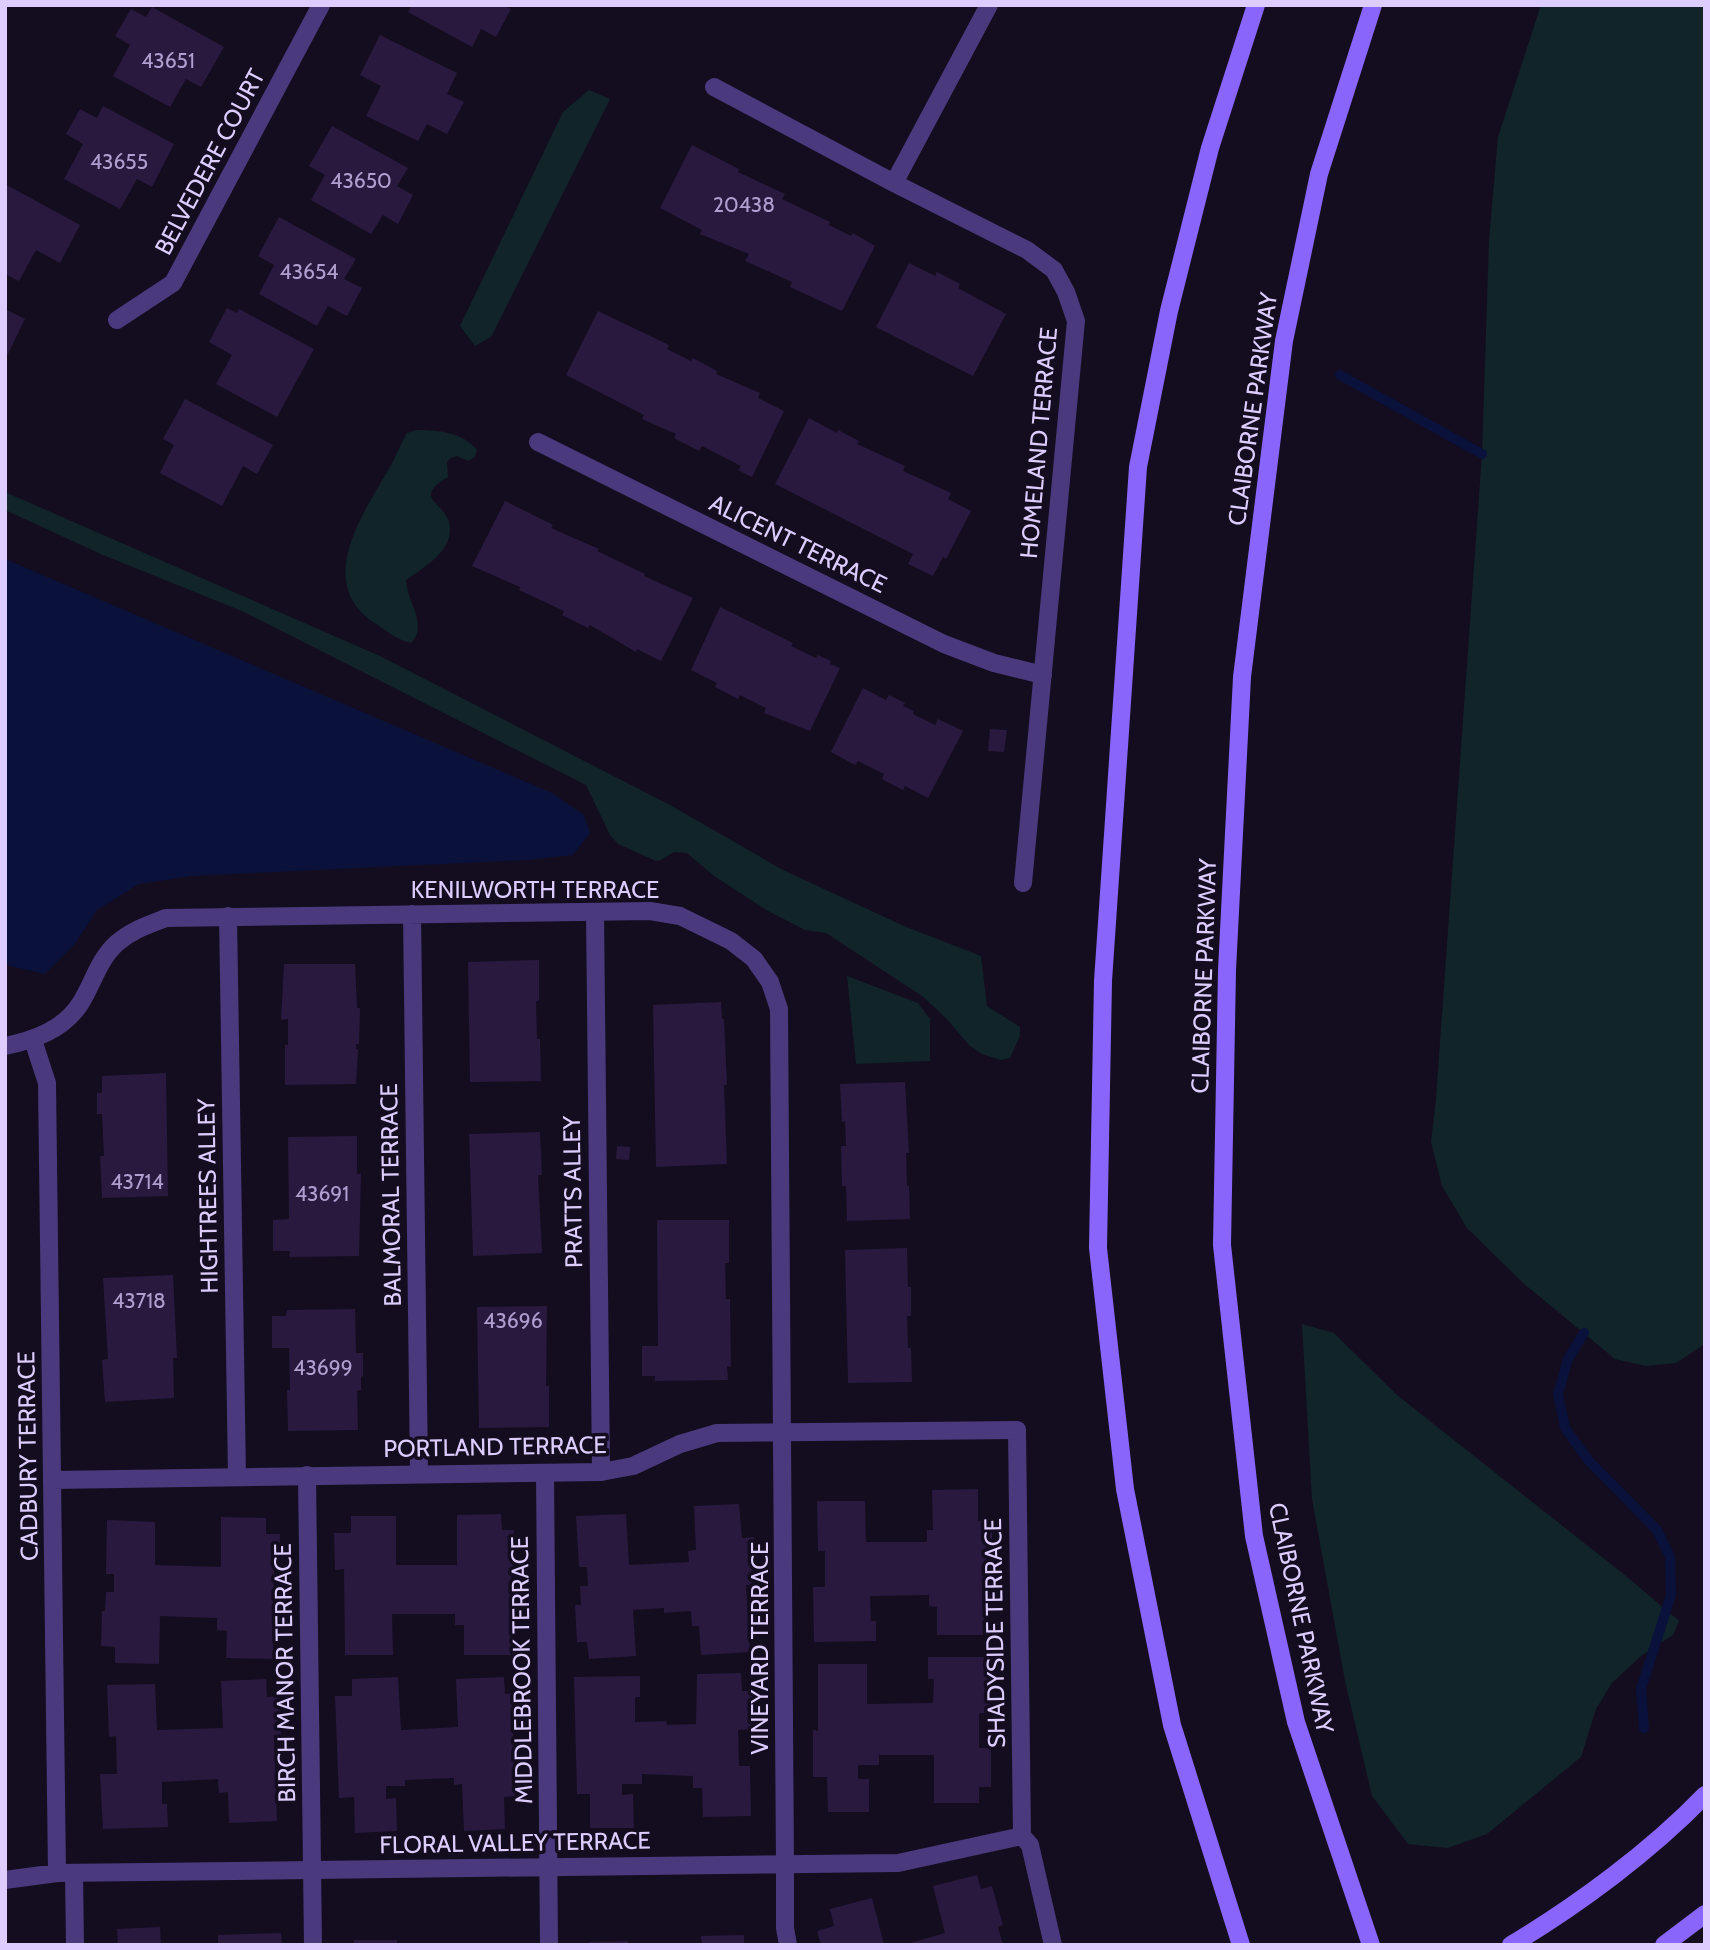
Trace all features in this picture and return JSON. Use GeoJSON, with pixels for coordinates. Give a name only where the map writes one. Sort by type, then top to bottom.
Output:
{"type":"FeatureCollection","features":[{"type":"Feature","properties":{"kind":"main road"},"geometry":{"type":"LineString","coordinates":[[1241,1945],[1172,1725],[1125,1489],[1098,1248],[1103,981],[1138,467],[1169,311],[1210,148],[1256,5]]}},
{"type":"Feature","properties":{"kind":"main road","name":"CLAIBORNE PARKWAY"},"geometry":{"type":"LineString","coordinates":[[1371,1945],[1296,1722],[1254,1536],[1222,1245],[1227,970],[1242,677],[1284,341],[1319,174],[1373,5]]}},
{"type":"Feature","properties":{"kind":"main road"},"geometry":{"type":"LineString","coordinates":[[1511,1945],[1631,1861],[1705,1795]]}},
{"type":"Feature","properties":{"kind":"main road"},"geometry":{"type":"LineString","coordinates":[[1664,1945],[1705,1914]]}},
{"type":"Feature","properties":{"kind":"street","name":"BELVEDERE COURT"},"geometry":{"type":"LineString","coordinates":[[117,320],[173,283],[321,5]]}},
{"type":"Feature","properties":{"kind":"street"},"geometry":{"type":"LineString","coordinates":[[894,183],[989,5]]}},
{"type":"Feature","properties":{"kind":"street","name":"HOMELAND TERRACE"},"geometry":{"type":"LineString","coordinates":[[714,87],[1027,250],[1054,270],[1066,292],[1076,321],[1023,883]]}},
{"type":"Feature","properties":{"kind":"street","name":"ALICENT TERRACE"},"geometry":{"type":"LineString","coordinates":[[538,442],[944,644],[994,663],[1043,675]]}},
{"type":"Feature","properties":{"kind":"street","name":"KENILWORTH TERRACE"},"geometry":{"type":"LineString","coordinates":[[5,1046],[33,1040],[61,1025],[80,1004],[97,969],[116,944],[139,928],[166,918],[650,911],[680,916],[731,941],[754,958],[770,982],[779,1009],[783,1431]]}},
{"type":"Feature","properties":{"kind":"street","name":"PRATTS ALLEY"},"geometry":{"type":"LineString","coordinates":[[595,912],[601,1472]]}},
{"type":"Feature","properties":{"kind":"street","name":"BALMORAL TERRACE"},"geometry":{"type":"LineString","coordinates":[[412,914],[419,1474]]}},
{"type":"Feature","properties":{"kind":"street","name":"HIGHTREES ALLEY"},"geometry":{"type":"LineString","coordinates":[[228,916],[237,1476]]}},
{"type":"Feature","properties":{"kind":"street","name":"CADBURY TERRACE"},"geometry":{"type":"LineString","coordinates":[[33,1040],[47,1083],[52,1480],[65,1873],[75,1945]]}},
{"type":"Feature","properties":{"kind":"street","name":"PORTLAND TERRACE"},"geometry":{"type":"LineString","coordinates":[[52,1480],[601,1472],[633,1465],[680,1444],[717,1433],[1017,1430]]}},
{"type":"Feature","properties":{"kind":"street","name":"SHADYSIDE TERRACE"},"geometry":{"type":"LineString","coordinates":[[1017,1430],[1023,1836]]}},
{"type":"Feature","properties":{"kind":"street","name":"VINEYARD TERRACE"},"geometry":{"type":"LineString","coordinates":[[783,1431],[785,1865],[788,1945]]}},
{"type":"Feature","properties":{"kind":"street","name":"MIDDLEBROOK TERRACE"},"geometry":{"type":"LineString","coordinates":[[545,1473],[549,1945]]}},
{"type":"Feature","properties":{"kind":"street","name":"BIRCH MANOR TERRACE"},"geometry":{"type":"LineString","coordinates":[[307,1475],[313,1945]]}},
{"type":"Feature","properties":{"kind":"street"},"geometry":{"type":"LineString","coordinates":[[1023,1836],[1030,1845],[1053,1945]]}},
{"type":"Feature","properties":{"kind":"street","name":"FLORAL VALLEY TERRACE"},"geometry":{"type":"LineString","coordinates":[[5,1880],[65,1873],[898,1863],[1023,1836]]}},
{"type":"Feature","properties":{"kind":"green space"},"geometry":{"type":"Polygon","coordinates":[[[1541,5],[1705,5],[1705,1344],[1676,1363],[1646,1366],[1615,1359],[1523,1283],[1467,1228],[1442,1186],[1431,1142],[1482,454],[1489,240],[1498,137],[1541,5]]]}},
{"type":"Feature","properties":{"kind":"green space"},"geometry":{"type":"Polygon","coordinates":[[[589,90],[610,99],[491,337],[475,346],[460,326],[563,112],[589,90]]]}},
{"type":"Feature","properties":{"kind":"green space"},"geometry":{"type":"Polygon","coordinates":[[[416,430],[457,436],[465,439],[477,450],[475,457],[468,461],[457,456],[450,458],[447,463],[448,477],[432,491],[431,496],[448,519],[449,537],[435,559],[406,580],[418,628],[411,643],[401,640],[373,622],[356,606],[347,588],[346,569],[349,549],[366,509],[407,433],[416,430]]]}},
{"type":"Feature","properties":{"kind":"green space"},"geometry":{"type":"Polygon","coordinates":[[[5,492],[380,656],[670,805],[783,870],[904,926],[981,956],[987,1006],[1020,1027],[1020,1036],[1010,1058],[1001,1060],[982,1054],[969,1045],[922,996],[826,933],[805,930],[768,911],[714,876],[687,853],[674,852],[656,861],[618,844],[610,835],[586,785],[244,612],[103,555],[5,510],[5,492]]]}},
{"type":"Feature","properties":{"kind":"green space"},"geometry":{"type":"Polygon","coordinates":[[[847,976],[918,1003],[930,1019],[930,1061],[856,1064],[847,976]]]}},
{"type":"Feature","properties":{"kind":"green space"},"geometry":{"type":"Polygon","coordinates":[[[1302,1324],[1334,1333],[1397,1395],[1679,1621],[1673,1635],[1641,1656],[1612,1683],[1596,1709],[1581,1757],[1487,1834],[1448,1848],[1408,1844],[1372,1796],[1345,1681],[1312,1499],[1302,1324]]]}},
{"type":"Feature","properties":{"kind":"shaded area"},"geometry":{"type":"Polygon","coordinates":[[[5,559],[552,793],[584,815],[590,833],[573,855],[528,860],[191,876],[139,884],[97,910],[74,945],[45,974],[6,965],[5,559]]]}},
{"type":"Feature","properties":{"kind":"building"},"geometry":{"type":"Polygon","coordinates":[[[412,5],[504,5],[511,9],[496,37],[481,29],[472,47],[408,12],[412,5]]]}},
{"type":"Feature","properties":{"kind":"building"},"geometry":{"type":"Polygon","coordinates":[[[152,7],[224,47],[201,87],[186,79],[170,107],[113,76],[130,45],[115,36],[131,9],[146,17],[152,7]]]}},
{"type":"Feature","properties":{"kind":"building"},"geometry":{"type":"Polygon","coordinates":[[[380,35],[457,73],[447,94],[464,102],[447,134],[427,124],[418,141],[366,116],[381,86],[360,75],[380,35]]]}},
{"type":"Feature","properties":{"kind":"building"},"geometry":{"type":"Polygon","coordinates":[[[103,106],[174,144],[152,187],[137,179],[120,209],[64,179],[83,144],[66,134],[80,109],[97,118],[103,106]]]}},
{"type":"Feature","properties":{"kind":"building"},"geometry":{"type":"Polygon","coordinates":[[[332,126],[408,168],[397,186],[413,195],[398,224],[383,215],[371,234],[311,200],[325,175],[309,166],[332,126]]]}},
{"type":"Feature","properties":{"kind":"building"},"geometry":{"type":"Polygon","coordinates":[[[692,145],[739,169],[738,172],[785,194],[782,199],[830,222],[829,225],[851,236],[853,233],[875,246],[842,311],[790,287],[792,282],[745,261],[749,254],[700,234],[702,230],[660,208],[692,145]]]}},
{"type":"Feature","properties":{"kind":"building"},"geometry":{"type":"Polygon","coordinates":[[[5,184],[80,225],[60,263],[36,250],[19,281],[5,274],[5,184]]]}},
{"type":"Feature","properties":{"kind":"building"},"geometry":{"type":"Polygon","coordinates":[[[279,217],[356,259],[344,279],[362,288],[347,316],[328,306],[317,326],[259,294],[274,265],[258,256],[279,217]]]}},
{"type":"Feature","properties":{"kind":"building"},"geometry":{"type":"Polygon","coordinates":[[[909,263],[935,276],[937,272],[960,284],[958,288],[1006,314],[973,376],[876,327],[909,263]]]}},
{"type":"Feature","properties":{"kind":"building"},"geometry":{"type":"Polygon","coordinates":[[[227,308],[237,313],[239,309],[314,349],[277,417],[216,384],[232,355],[209,342],[227,308]]]}},
{"type":"Feature","properties":{"kind":"building"},"geometry":{"type":"Polygon","coordinates":[[[7,310],[25,319],[5,360],[5,314],[7,310]]]}},
{"type":"Feature","properties":{"kind":"building"},"geometry":{"type":"Polygon","coordinates":[[[598,311],[669,345],[667,349],[691,361],[693,358],[717,371],[716,374],[760,393],[758,398],[784,411],[752,477],[738,470],[741,466],[702,446],[699,451],[674,438],[676,434],[642,419],[644,415],[566,375],[598,311]]]}},
{"type":"Feature","properties":{"kind":"building"},"geometry":{"type":"Polygon","coordinates":[[[185,399],[273,445],[257,474],[243,466],[222,506],[160,473],[174,445],[163,439],[185,399]]]}},
{"type":"Feature","properties":{"kind":"building"},"geometry":{"type":"Polygon","coordinates":[[[809,418],[837,433],[838,430],[859,441],[857,444],[905,466],[903,471],[951,493],[948,499],[971,511],[946,559],[943,557],[933,576],[908,564],[913,554],[775,484],[809,418]]]}},
{"type":"Feature","properties":{"kind":"building"},"geometry":{"type":"Polygon","coordinates":[[[505,501],[553,525],[551,528],[599,549],[597,551],[645,574],[644,576],[693,598],[661,661],[637,649],[636,652],[590,625],[588,628],[562,615],[564,611],[519,590],[520,587],[472,566],[505,501]]]}},
{"type":"Feature","properties":{"kind":"building"},"geometry":{"type":"Polygon","coordinates":[[[720,607],[793,643],[791,646],[816,658],[818,655],[840,668],[810,731],[764,713],[766,708],[740,695],[738,699],[715,687],[717,683],[691,670],[720,607]]]}},
{"type":"Feature","properties":{"kind":"building"},"geometry":{"type":"Polygon","coordinates":[[[863,688],[886,700],[889,695],[905,703],[903,706],[914,711],[913,714],[935,725],[938,719],[963,731],[928,798],[905,786],[903,790],[882,779],[884,774],[858,761],[855,765],[831,752],[863,688]]]}},
{"type":"Feature","properties":{"kind":"building"},"geometry":{"type":"Polygon","coordinates":[[[990,729],[1007,730],[1004,752],[988,751],[990,729]]]}},
{"type":"Feature","properties":{"kind":"building"},"geometry":{"type":"Polygon","coordinates":[[[539,960],[539,1000],[536,1002],[541,1081],[470,1082],[468,962],[539,960]]]}},
{"type":"Feature","properties":{"kind":"building"},"geometry":{"type":"Polygon","coordinates":[[[284,964],[355,964],[357,1008],[360,1008],[359,1044],[356,1044],[356,1084],[285,1085],[288,1019],[281,1020],[284,964]]]}},
{"type":"Feature","properties":{"kind":"building"},"geometry":{"type":"Polygon","coordinates":[[[721,1002],[727,1085],[724,1085],[727,1164],[656,1167],[653,1005],[721,1002]]]}},
{"type":"Feature","properties":{"kind":"building"},"geometry":{"type":"Polygon","coordinates":[[[166,1073],[168,1196],[102,1198],[102,1114],[97,1114],[97,1093],[102,1093],[102,1076],[166,1073]]]}},
{"type":"Feature","properties":{"kind":"building"},"geometry":{"type":"Polygon","coordinates":[[[905,1082],[910,1219],[847,1221],[846,1186],[842,1186],[841,1146],[846,1146],[840,1084],[905,1082]]]}},
{"type":"Feature","properties":{"kind":"building"},"geometry":{"type":"Polygon","coordinates":[[[540,1132],[542,1175],[538,1175],[542,1253],[473,1256],[469,1134],[540,1132]]]}},
{"type":"Feature","properties":{"kind":"building"},"geometry":{"type":"Polygon","coordinates":[[[357,1136],[357,1174],[361,1173],[359,1256],[289,1257],[290,1251],[273,1251],[273,1220],[289,1219],[288,1137],[357,1136]]]}},
{"type":"Feature","properties":{"kind":"building"},"geometry":{"type":"Polygon","coordinates":[[[617,1146],[630,1147],[629,1160],[616,1159],[617,1146]]]}},
{"type":"Feature","properties":{"kind":"building"},"geometry":{"type":"Polygon","coordinates":[[[657,1220],[729,1220],[729,1263],[725,1263],[726,1299],[730,1299],[731,1367],[727,1366],[728,1380],[655,1381],[655,1376],[642,1376],[642,1346],[658,1346],[657,1220]]]}},
{"type":"Feature","properties":{"kind":"building"},"geometry":{"type":"Polygon","coordinates":[[[907,1248],[908,1287],[911,1287],[911,1316],[907,1316],[908,1348],[911,1348],[912,1382],[848,1383],[845,1250],[907,1248]]]}},
{"type":"Feature","properties":{"kind":"building"},"geometry":{"type":"Polygon","coordinates":[[[173,1275],[177,1358],[173,1358],[174,1398],[105,1402],[102,1360],[108,1359],[103,1278],[173,1275]]]}},
{"type":"Feature","properties":{"kind":"building"},"geometry":{"type":"Polygon","coordinates":[[[547,1306],[546,1386],[549,1386],[549,1427],[479,1428],[477,1307],[547,1306]]]}},
{"type":"Feature","properties":{"kind":"building"},"geometry":{"type":"Polygon","coordinates":[[[355,1309],[356,1353],[363,1353],[361,1390],[357,1391],[358,1430],[288,1431],[289,1348],[272,1348],[272,1316],[286,1316],[287,1310],[355,1309]]]}},
{"type":"Feature","properties":{"kind":"building"},"geometry":{"type":"Polygon","coordinates":[[[978,1489],[978,1521],[992,1521],[992,1567],[985,1567],[986,1635],[937,1635],[937,1607],[929,1606],[929,1595],[870,1596],[871,1621],[876,1621],[876,1641],[814,1642],[813,1587],[825,1587],[825,1551],[818,1551],[817,1501],[865,1501],[866,1542],[927,1542],[927,1530],[933,1530],[932,1490],[978,1489]]]}},
{"type":"Feature","properties":{"kind":"building"},"geometry":{"type":"Polygon","coordinates":[[[739,1504],[742,1538],[754,1537],[757,1585],[746,1585],[750,1652],[701,1655],[699,1626],[692,1626],[691,1611],[664,1613],[664,1608],[633,1610],[636,1656],[589,1659],[587,1642],[577,1642],[575,1605],[581,1605],[580,1586],[588,1586],[587,1567],[579,1567],[576,1516],[626,1514],[629,1565],[689,1562],[688,1551],[696,1550],[694,1506],[739,1504]]]}},
{"type":"Feature","properties":{"kind":"building"},"geometry":{"type":"Polygon","coordinates":[[[501,1514],[502,1530],[514,1530],[511,1655],[464,1655],[464,1625],[455,1625],[455,1614],[392,1614],[393,1655],[345,1655],[344,1569],[335,1570],[334,1533],[351,1533],[351,1516],[396,1516],[396,1565],[457,1565],[457,1515],[501,1514]]]}},
{"type":"Feature","properties":{"kind":"building"},"geometry":{"type":"Polygon","coordinates":[[[221,1517],[266,1518],[266,1534],[280,1534],[279,1571],[274,1571],[273,1659],[226,1658],[227,1631],[217,1630],[217,1618],[160,1616],[159,1664],[115,1663],[115,1647],[101,1646],[102,1611],[105,1611],[106,1592],[114,1592],[114,1574],[106,1574],[107,1520],[155,1522],[155,1565],[221,1567],[221,1517]]]}},
{"type":"Feature","properties":{"kind":"building"},"geometry":{"type":"Polygon","coordinates":[[[928,1657],[990,1657],[991,1713],[979,1713],[979,1748],[991,1748],[991,1787],[979,1787],[979,1803],[934,1803],[934,1755],[879,1755],[879,1765],[858,1765],[858,1779],[869,1779],[869,1812],[828,1812],[827,1777],[813,1777],[813,1730],[818,1731],[818,1664],[867,1664],[867,1704],[933,1703],[934,1679],[928,1679],[928,1657]]]}},
{"type":"Feature","properties":{"kind":"building"},"geometry":{"type":"Polygon","coordinates":[[[741,1673],[742,1691],[755,1691],[755,1729],[738,1730],[739,1766],[750,1766],[751,1816],[703,1817],[702,1788],[693,1788],[693,1776],[642,1774],[642,1784],[622,1784],[622,1795],[633,1794],[634,1828],[590,1828],[590,1794],[577,1794],[574,1677],[640,1676],[640,1697],[635,1697],[635,1722],[666,1721],[667,1725],[696,1724],[697,1674],[741,1673]]]}},
{"type":"Feature","properties":{"kind":"building"},"geometry":{"type":"Polygon","coordinates":[[[398,1677],[401,1730],[458,1727],[456,1679],[504,1677],[505,1694],[516,1693],[517,1733],[513,1733],[514,1750],[519,1750],[521,1796],[504,1797],[505,1829],[464,1831],[462,1784],[454,1785],[454,1778],[405,1780],[405,1786],[386,1786],[386,1799],[396,1798],[397,1831],[355,1833],[354,1797],[339,1798],[335,1696],[352,1696],[352,1679],[398,1677]]]}},
{"type":"Feature","properties":{"kind":"building"},"geometry":{"type":"Polygon","coordinates":[[[266,1679],[267,1697],[280,1696],[281,1735],[274,1735],[277,1821],[229,1823],[228,1792],[219,1793],[218,1779],[162,1782],[162,1804],[167,1804],[168,1827],[103,1829],[100,1774],[117,1774],[116,1736],[109,1737],[107,1685],[155,1684],[157,1730],[223,1728],[221,1681],[266,1679]]]}},
{"type":"Feature","properties":{"kind":"building"},"geometry":{"type":"Polygon","coordinates":[[[977,1875],[981,1889],[992,1886],[1003,1925],[998,1927],[1003,1945],[903,1945],[945,1933],[933,1886],[977,1875]]]}},
{"type":"Feature","properties":{"kind":"building"},"geometry":{"type":"Polygon","coordinates":[[[872,1898],[884,1945],[821,1945],[817,1931],[834,1926],[830,1909],[872,1898]]]}},
{"type":"Feature","properties":{"kind":"building"},"geometry":{"type":"Polygon","coordinates":[[[160,1927],[161,1945],[118,1945],[117,1929],[160,1927]]]}},
{"type":"Feature","properties":{"kind":"building"},"geometry":{"type":"Polygon","coordinates":[[[281,1933],[282,1945],[218,1945],[218,1935],[281,1933]]]}},
{"type":"Feature","properties":{"kind":"building"},"geometry":{"type":"Polygon","coordinates":[[[744,1935],[744,1945],[702,1945],[701,1936],[744,1935]]]}},
{"type":"Feature","properties":{"kind":"building"},"geometry":{"type":"Polygon","coordinates":[[[354,1940],[397,1940],[397,1945],[354,1945],[354,1940]]]}},
{"type":"Feature","properties":{"kind":"building"},"geometry":{"type":"Polygon","coordinates":[[[628,1941],[628,1945],[589,1945],[589,1942],[628,1941]]]}},
{"type":"Feature","properties":{"kind":"waterway"},"geometry":{"type":"LineString","coordinates":[[1340,375],[1482,454]]}},
{"type":"Feature","properties":{"kind":"waterway"},"geometry":{"type":"LineString","coordinates":[[1584,1333],[1568,1359],[1558,1394],[1565,1428],[1589,1461],[1657,1530],[1670,1557],[1671,1595],[1641,1689],[1644,1728]]}}]}
